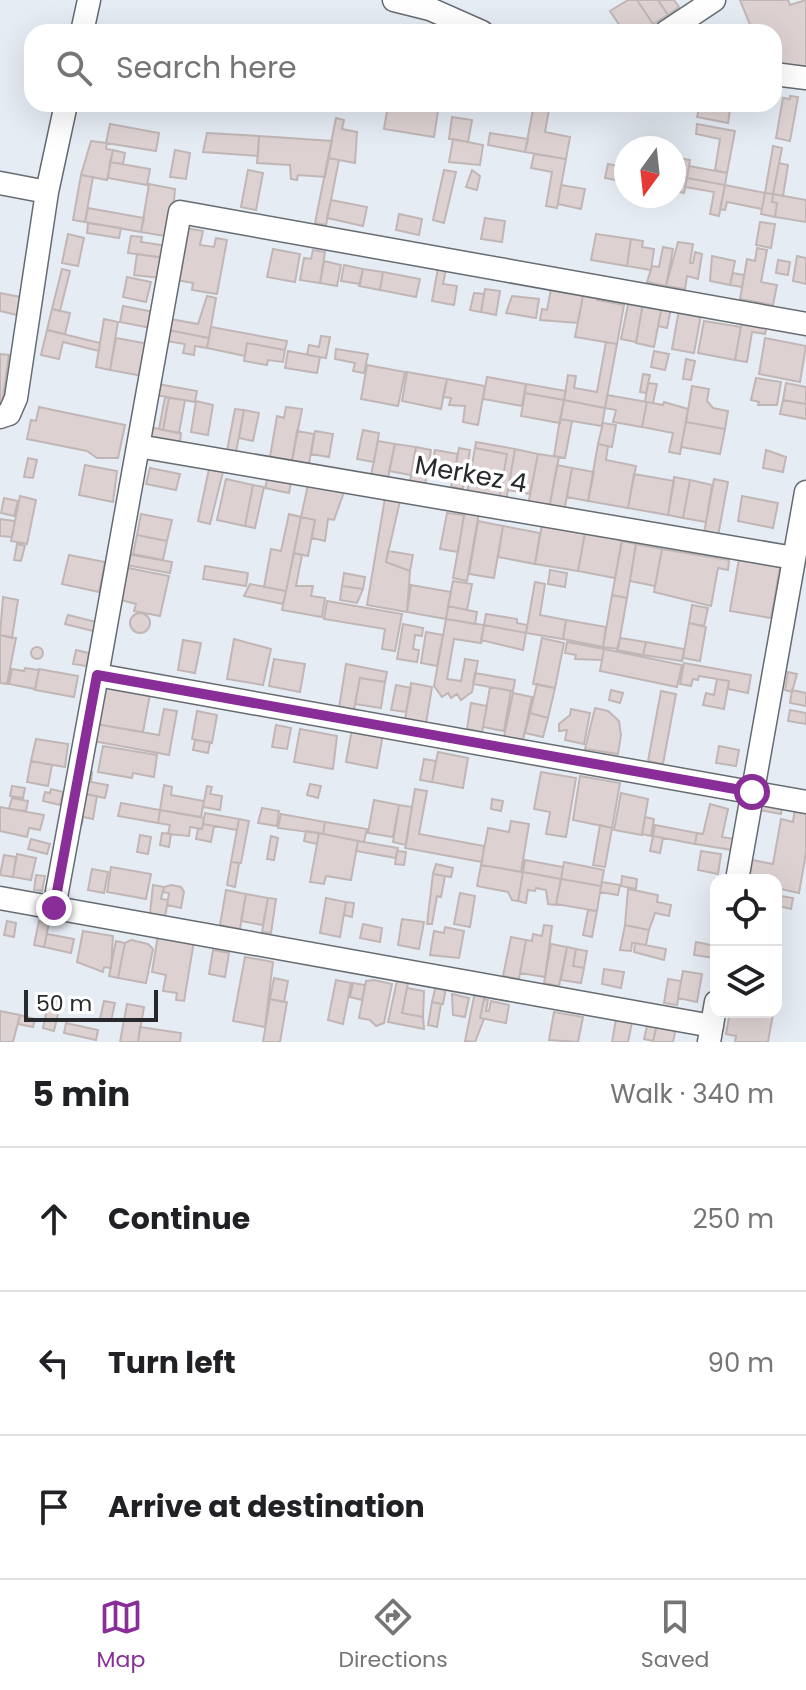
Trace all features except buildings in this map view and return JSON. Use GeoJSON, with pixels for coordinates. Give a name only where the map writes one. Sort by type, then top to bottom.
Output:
{"type":"FeatureCollection","features":[{"type":"Feature","properties":{"kind":"street"},"geometry":{"type":"LineString","coordinates":[[84,24],[89,0]]}},
{"type":"Feature","properties":{"kind":"street"},"geometry":{"type":"LineString","coordinates":[[394,0],[430,9],[464,24]]}},
{"type":"Feature","properties":{"kind":"street"},"geometry":{"type":"LineString","coordinates":[[678,24],[714,0]]}},
{"type":"Feature","properties":{"kind":"street"},"geometry":{"type":"LineString","coordinates":[[782,75],[806,78]]}},
{"type":"Feature","properties":{"kind":"street"},"geometry":{"type":"LineString","coordinates":[[0,417],[9,414],[16,398],[47,192],[64,112]]}},
{"type":"Feature","properties":{"kind":"street"},"geometry":{"type":"LineString","coordinates":[[0,183],[47,192]]}},
{"type":"Feature","properties":{"kind":"street"},"geometry":{"type":"LineString","coordinates":[[54,908],[180,212],[806,324]]}},
{"type":"Feature","properties":{"kind":"street","name":"Merkez 4"},"geometry":{"type":"LineString","coordinates":[[138,446],[794,558]]}},
{"type":"Feature","properties":{"kind":"street"},"geometry":{"type":"LineString","coordinates":[[738,874],[806,492]]}},
{"type":"Feature","properties":{"kind":"street"},"geometry":{"type":"LineString","coordinates":[[97,675],[806,802]]}},
{"type":"Feature","properties":{"kind":"street"},"geometry":{"type":"LineString","coordinates":[[0,898],[710,1034]]}},
{"type":"Feature","properties":{"kind":"route"},"geometry":{"type":"LineString","coordinates":[[54,908],[97,675],[752,792]]}}]}
